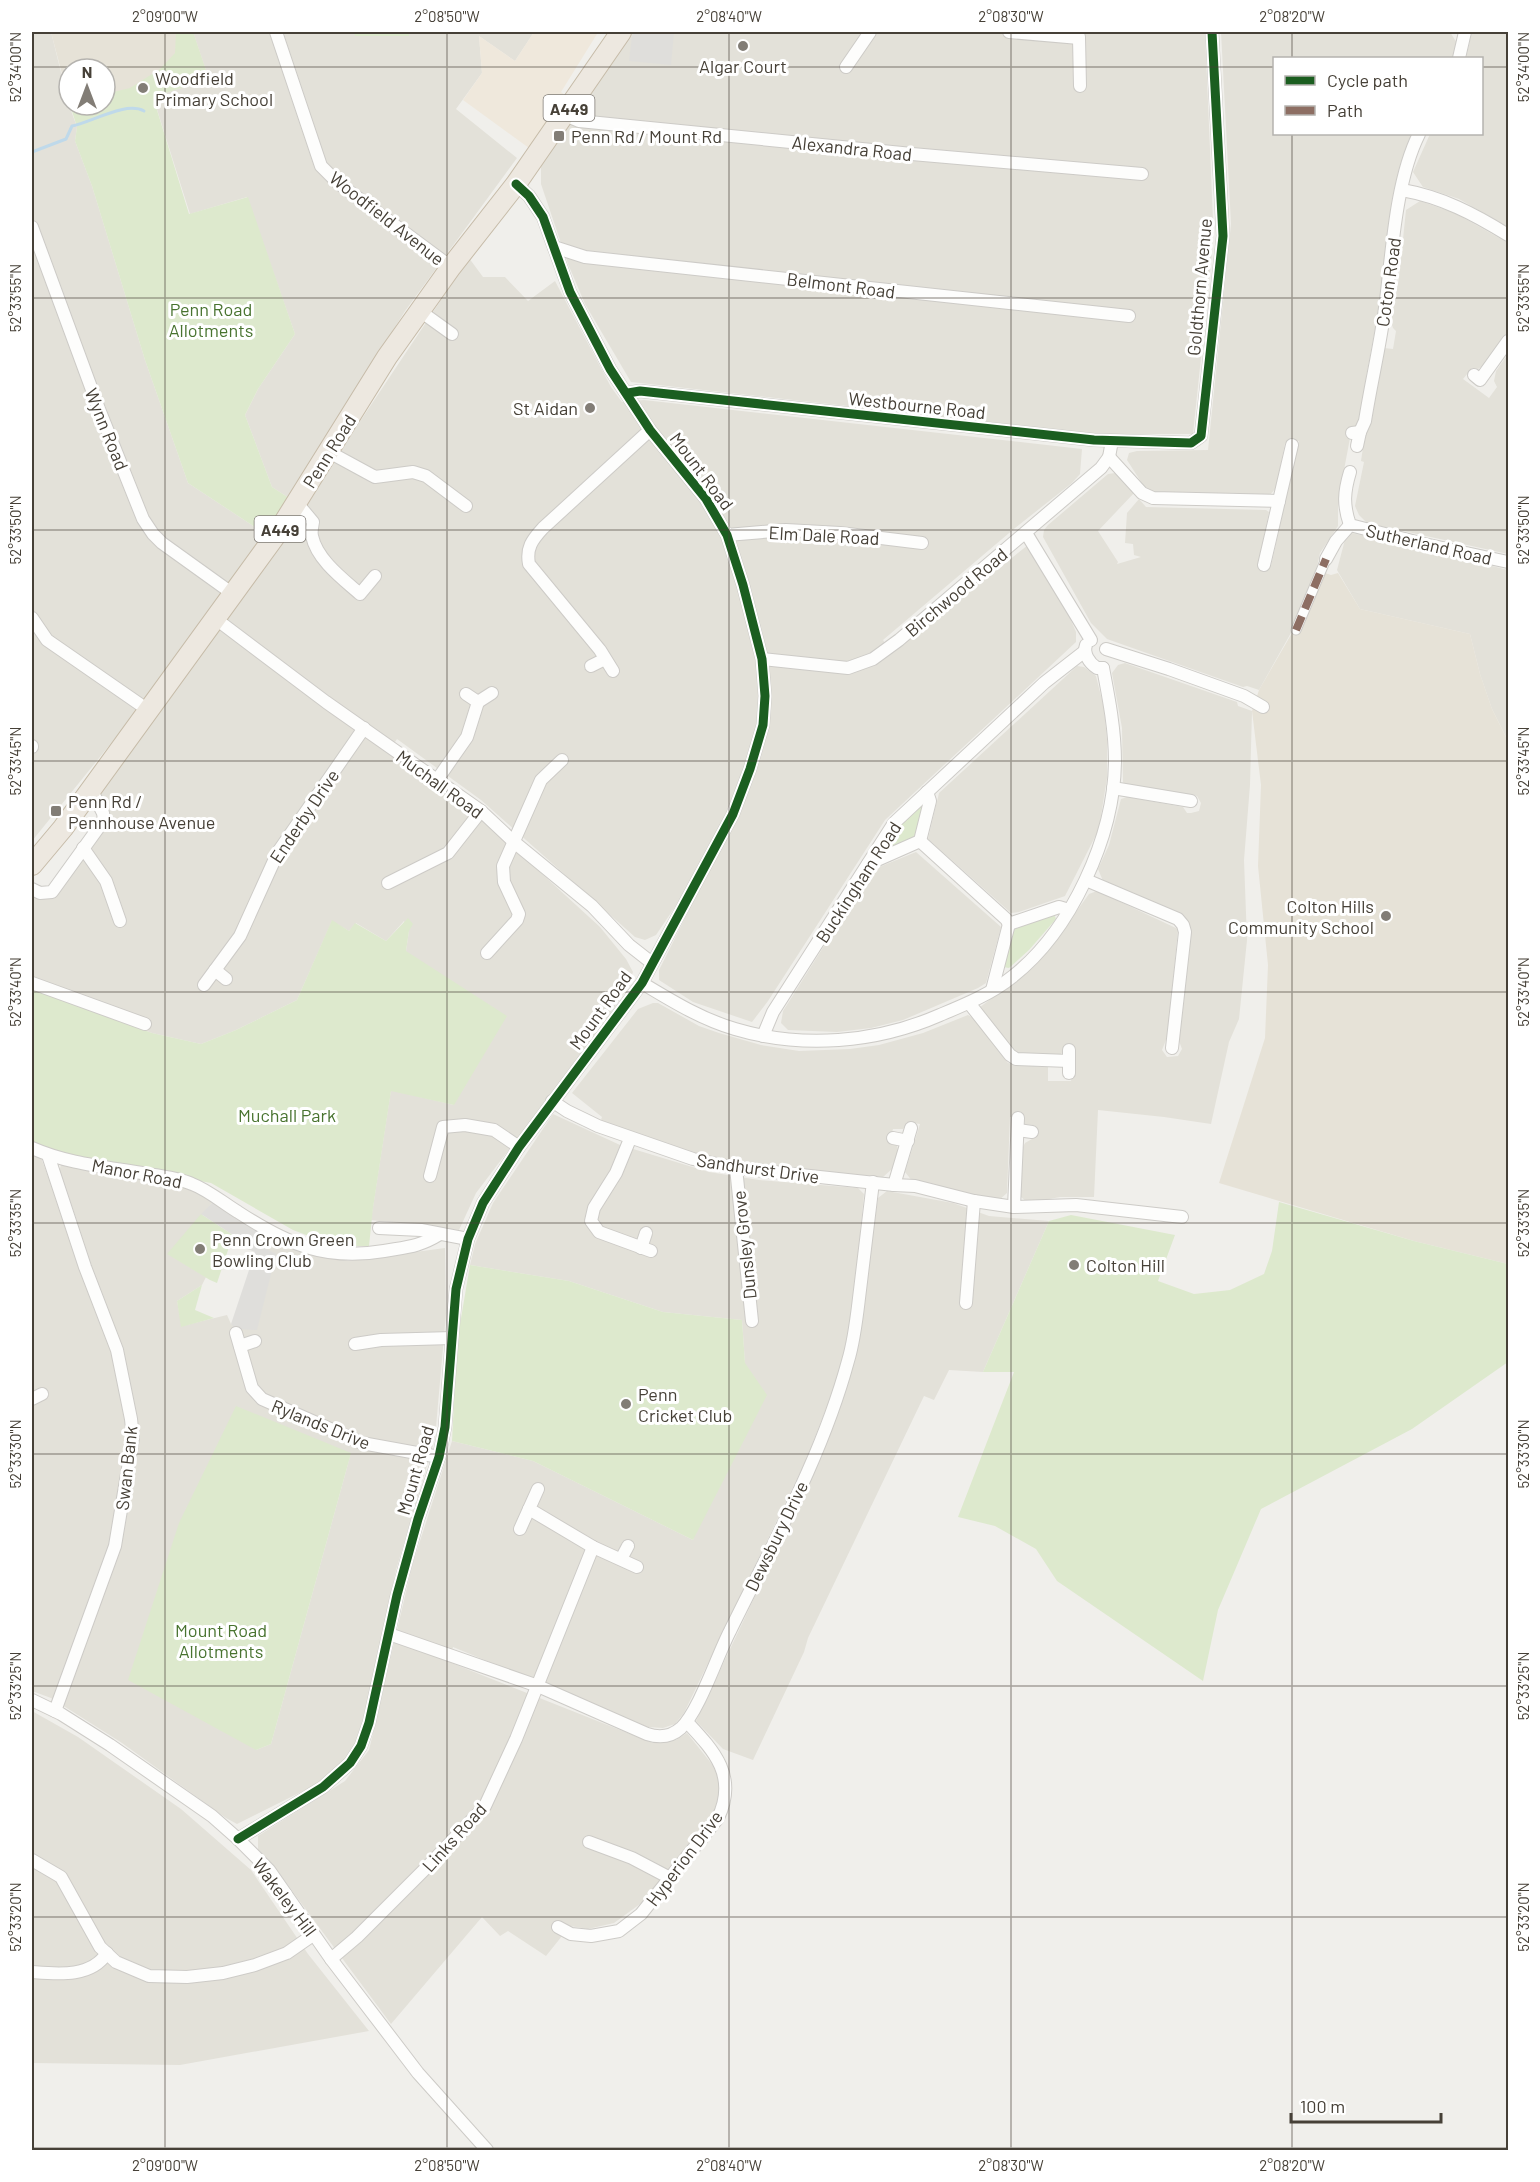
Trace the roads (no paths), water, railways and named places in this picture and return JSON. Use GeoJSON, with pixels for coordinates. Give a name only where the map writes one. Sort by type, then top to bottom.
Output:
{"type":"FeatureCollection","features":[{"type":"Feature","properties":{"kind":"highway","name":"Penn Road"},"geometry":{"type":"LineString","coordinates":[[32,866],[91,789],[278,532],[387,357],[451,267],[516,184],[621,32]]}},
{"type":"Feature","properties":{"kind":"street","name":"Woodfield Avenue"},"geometry":{"type":"LineString","coordinates":[[276,32],[321,166],[338,183],[451,267]]}},
{"type":"Feature","properties":{"kind":"street"},"geometry":{"type":"LineString","coordinates":[[846,67],[870,32]]}},
{"type":"Feature","properties":{"kind":"street"},"geometry":{"type":"LineString","coordinates":[[1009,32],[1078,35],[1080,86]]}},
{"type":"Feature","properties":{"kind":"street","name":"Goldthorn Avenue"},"geometry":{"type":"LineString","coordinates":[[1201,436],[1223,236],[1212,32]]}},
{"type":"Feature","properties":{"kind":"street"},"geometry":{"type":"LineString","coordinates":[[1459,57],[1465,32]]}},
{"type":"Feature","properties":{"kind":"street","name":"Alexandra Road"},"geometry":{"type":"LineString","coordinates":[[565,115],[579,121],[1142,174]]}},
{"type":"Feature","properties":{"kind":"street","name":"Coton Road"},"geometry":{"type":"LineString","coordinates":[[1357,446],[1356,433],[1365,421],[1384,314],[1402,190],[1413,145],[1418,135]]}},
{"type":"Feature","properties":{"kind":"street","name":"Mount Road"},"geometry":{"type":"LineString","coordinates":[[238,1839],[323,1787],[350,1763],[361,1746],[369,1723],[418,1519],[439,1457],[445,1427],[456,1289],[468,1239],[483,1203],[519,1147],[642,982],[728,823],[750,769],[763,725],[765,710],[762,659],[743,585],[727,535],[705,499],[650,430],[628,393],[610,369],[570,292],[538,207],[516,184]]}},
{"type":"Feature","properties":{"kind":"street"},"geometry":{"type":"LineString","coordinates":[[1402,190],[1436,198],[1459,207],[1509,235]]}},
{"type":"Feature","properties":{"kind":"street","name":"Wynn Road"},"geometry":{"type":"LineString","coordinates":[[32,227],[99,409],[143,519],[162,543],[233,594]]}},
{"type":"Feature","properties":{"kind":"street","name":"Belmont Road"},"geometry":{"type":"LineString","coordinates":[[554,247],[585,257],[1129,316]]}},
{"type":"Feature","properties":{"kind":"street"},"geometry":{"type":"LineString","coordinates":[[420,311],[452,334]]}},
{"type":"Feature","properties":{"kind":"street"},"geometry":{"type":"LineString","coordinates":[[1480,380],[1509,341]]}},
{"type":"Feature","properties":{"kind":"street","name":"Westbourne Road"},"geometry":{"type":"LineString","coordinates":[[628,393],[640,391],[1112,441],[1191,443],[1201,436]]}},
{"type":"Feature","properties":{"kind":"street"},"geometry":{"type":"LineString","coordinates":[[613,671],[600,650],[529,564],[527,552],[532,540],[543,528],[650,430]]}},
{"type":"Feature","properties":{"kind":"street"},"geometry":{"type":"LineString","coordinates":[[1112,441],[1109,457],[1142,493],[1153,498],[1279,501]]}},
{"type":"Feature","properties":{"kind":"street"},"geometry":{"type":"LineString","coordinates":[[1264,565],[1292,445]]}},
{"type":"Feature","properties":{"kind":"street"},"geometry":{"type":"LineString","coordinates":[[328,452],[375,477],[413,472],[426,476],[466,506]]}},
{"type":"Feature","properties":{"kind":"street","name":"Birchwood Road"},"geometry":{"type":"LineString","coordinates":[[762,659],[848,668],[873,659],[899,640],[1026,533],[1101,468],[1109,457]]}},
{"type":"Feature","properties":{"kind":"street","name":"Sutherland Road"},"geometry":{"type":"LineString","coordinates":[[1350,472],[1344,492],[1344,503],[1350,525]]}},
{"type":"Feature","properties":{"kind":"street"},"geometry":{"type":"LineString","coordinates":[[297,502],[313,522],[311,535],[316,547],[338,574],[360,594],[375,576]]}},
{"type":"Feature","properties":{"kind":"street","name":"Sutherland Road"},"geometry":{"type":"LineString","coordinates":[[1326,559],[1336,541],[1350,525]]}},
{"type":"Feature","properties":{"kind":"street","name":"Sutherland Road"},"geometry":{"type":"LineString","coordinates":[[1350,525],[1509,562]]}},
{"type":"Feature","properties":{"kind":"street","name":"Elm Dale Road"},"geometry":{"type":"LineString","coordinates":[[727,535],[786,530],[840,532],[922,543]]}},
{"type":"Feature","properties":{"kind":"street"},"geometry":{"type":"LineString","coordinates":[[1026,533],[1088,645],[1092,665],[1096,668],[1103,668]]}},
{"type":"Feature","properties":{"kind":"street"},"geometry":{"type":"LineString","coordinates":[[1296,630],[1326,559]]}},
{"type":"Feature","properties":{"kind":"street"},"geometry":{"type":"LineString","coordinates":[[32,618],[47,640],[148,710]]}},
{"type":"Feature","properties":{"kind":"street","name":"Muchall Road"},"geometry":{"type":"LineString","coordinates":[[216,619],[481,811],[514,842],[592,906],[629,945],[652,963]]}},
{"type":"Feature","properties":{"kind":"street"},"geometry":{"type":"LineString","coordinates":[[642,982],[695,1014],[734,1029],[763,1036],[796,1040],[840,1040],[874,1037],[921,1023],[969,1003],[1011,978],[1036,956],[1069,910],[1086,880],[1105,829],[1113,788],[1115,762],[1112,712],[1103,668],[1108,661],[1103,642],[1097,640],[1088,645]]}},
{"type":"Feature","properties":{"kind":"street","name":"Buckingham Road"},"geometry":{"type":"LineString","coordinates":[[763,1036],[773,1012],[894,822],[1088,645]]}},
{"type":"Feature","properties":{"kind":"street"},"geometry":{"type":"LineString","coordinates":[[1106,649],[1244,696],[1263,707]]}},
{"type":"Feature","properties":{"kind":"street"},"geometry":{"type":"LineString","coordinates":[[591,666],[605,659]]}},
{"type":"Feature","properties":{"kind":"street"},"geometry":{"type":"LineString","coordinates":[[437,780],[467,737],[478,702],[492,693]]}},
{"type":"Feature","properties":{"kind":"street"},"geometry":{"type":"LineString","coordinates":[[466,694],[478,702]]}},
{"type":"Feature","properties":{"kind":"street","name":"Enderby Drive"},"geometry":{"type":"LineString","coordinates":[[204,985],[240,936],[278,852],[364,728]]}},
{"type":"Feature","properties":{"kind":"street"},"geometry":{"type":"LineString","coordinates":[[487,953],[517,920],[519,914],[504,882],[503,866],[541,780],[562,760]]}},
{"type":"Feature","properties":{"kind":"street"},"geometry":{"type":"LineString","coordinates":[[1113,788],[1191,801]]}},
{"type":"Feature","properties":{"kind":"street"},"geometry":{"type":"LineString","coordinates":[[32,889],[40,893],[52,892],[104,820],[91,789]]}},
{"type":"Feature","properties":{"kind":"street"},"geometry":{"type":"LineString","coordinates":[[920,841],[930,801],[927,792]]}},
{"type":"Feature","properties":{"kind":"street"},"geometry":{"type":"LineString","coordinates":[[388,883],[448,853],[481,811]]}},
{"type":"Feature","properties":{"kind":"street"},"geometry":{"type":"LineString","coordinates":[[868,864],[920,841]]}},
{"type":"Feature","properties":{"kind":"street"},"geometry":{"type":"LineString","coordinates":[[920,841],[1009,924],[992,990]]}},
{"type":"Feature","properties":{"kind":"street"},"geometry":{"type":"LineString","coordinates":[[83,848],[106,881],[120,921]]}},
{"type":"Feature","properties":{"kind":"street"},"geometry":{"type":"LineString","coordinates":[[1086,880],[1178,919],[1184,925],[1172,1048]]}},
{"type":"Feature","properties":{"kind":"street"},"geometry":{"type":"LineString","coordinates":[[1009,924],[1059,907],[1069,910]]}},
{"type":"Feature","properties":{"kind":"street"},"geometry":{"type":"LineString","coordinates":[[216,970],[226,979]]}},
{"type":"Feature","properties":{"kind":"street"},"geometry":{"type":"LineString","coordinates":[[32,983],[145,1024]]}},
{"type":"Feature","properties":{"kind":"street"},"geometry":{"type":"LineString","coordinates":[[969,1003],[1010,1055],[1016,1059],[1069,1061]]}},
{"type":"Feature","properties":{"kind":"street","name":"Sandhurst Drive"},"geometry":{"type":"LineString","coordinates":[[552,1101],[582,1119],[630,1139],[693,1159],[736,1168],[915,1186],[974,1201],[1014,1207],[1076,1205],[1182,1217]]}},
{"type":"Feature","properties":{"kind":"street"},"geometry":{"type":"LineString","coordinates":[[1014,1207],[1018,1124],[1032,1132]]}},
{"type":"Feature","properties":{"kind":"street"},"geometry":{"type":"LineString","coordinates":[[430,1176],[442,1127],[465,1125],[494,1130],[519,1147]]}},
{"type":"Feature","properties":{"kind":"street"},"geometry":{"type":"LineString","coordinates":[[894,1185],[911,1128]]}},
{"type":"Feature","properties":{"kind":"street"},"geometry":{"type":"LineString","coordinates":[[893,1138],[908,1142]]}},
{"type":"Feature","properties":{"kind":"street"},"geometry":{"type":"LineString","coordinates":[[630,1139],[616,1173],[594,1208],[591,1221],[599,1232],[646,1250],[646,1233]]}},
{"type":"Feature","properties":{"kind":"street","name":"Manor Road"},"geometry":{"type":"LineString","coordinates":[[32,1148],[48,1155],[191,1183],[285,1239],[320,1252],[360,1255],[422,1245],[440,1234]]}},
{"type":"Feature","properties":{"kind":"street","name":"Swan Bank"},"geometry":{"type":"LineString","coordinates":[[48,1155],[85,1266],[117,1350],[132,1419],[133,1438],[115,1546],[55,1711]]}},
{"type":"Feature","properties":{"kind":"street","name":"Dunsley Grove"},"geometry":{"type":"LineString","coordinates":[[736,1168],[752,1321]]}},
{"type":"Feature","properties":{"kind":"street","name":"Dewsbury Drive"},"geometry":{"type":"LineString","coordinates":[[687,1722],[805,1478],[849,1361],[873,1182]]}},
{"type":"Feature","properties":{"kind":"street"},"geometry":{"type":"LineString","coordinates":[[966,1303],[974,1201]]}},
{"type":"Feature","properties":{"kind":"street"},"geometry":{"type":"LineString","coordinates":[[379,1228],[405,1229],[468,1239]]}},
{"type":"Feature","properties":{"kind":"street"},"geometry":{"type":"LineString","coordinates":[[405,1229],[405,1248]]}},
{"type":"Feature","properties":{"kind":"street","name":"Rylands Drive"},"geometry":{"type":"LineString","coordinates":[[236,1333],[252,1388],[262,1399],[362,1443],[439,1457]]}},
{"type":"Feature","properties":{"kind":"street"},"geometry":{"type":"LineString","coordinates":[[355,1344],[381,1340],[452,1338]]}},
{"type":"Feature","properties":{"kind":"street"},"geometry":{"type":"LineString","coordinates":[[240,1346],[255,1341]]}},
{"type":"Feature","properties":{"kind":"street"},"geometry":{"type":"LineString","coordinates":[[520,1529],[538,1489]]}},
{"type":"Feature","properties":{"kind":"street"},"geometry":{"type":"LineString","coordinates":[[529,1509],[593,1547],[637,1566]]}},
{"type":"Feature","properties":{"kind":"street"},"geometry":{"type":"LineString","coordinates":[[621,1559],[628,1546]]}},
{"type":"Feature","properties":{"kind":"street","name":"Links Road"},"geometry":{"type":"LineString","coordinates":[[331,1959],[357,1937],[429,1866],[485,1806],[516,1739],[593,1547]]}},
{"type":"Feature","properties":{"kind":"street"},"geometry":{"type":"LineString","coordinates":[[389,1634],[537,1686],[656,1737],[672,1734],[687,1722]]}},
{"type":"Feature","properties":{"kind":"street","name":"Wakeley Hill"},"geometry":{"type":"LineString","coordinates":[[32,1700],[55,1711],[110,1745],[212,1816],[238,1839],[269,1870],[313,1935],[418,2073],[487,2151]]}},
{"type":"Feature","properties":{"kind":"street","name":"Hyperion Drive"},"geometry":{"type":"LineString","coordinates":[[558,1928],[571,1934],[591,1936],[619,1931],[641,1914],[718,1818],[726,1793],[721,1766],[716,1755],[687,1722]]}},
{"type":"Feature","properties":{"kind":"street"},"geometry":{"type":"LineString","coordinates":[[589,1842],[632,1858],[670,1878]]}},
{"type":"Feature","properties":{"kind":"street"},"geometry":{"type":"LineString","coordinates":[[32,1860],[61,1877],[74,1897],[96,1942],[106,1953],[116,1962],[149,1976],[187,1977],[223,1973],[255,1965],[287,1953],[313,1935]]}},
{"type":"Feature","properties":{"kind":"street"},"geometry":{"type":"LineString","coordinates":[[32,1972],[63,1974],[81,1971],[101,1961],[106,1953]]}},
{"type":"Feature","properties":{"kind":"waterway"},"geometry":{"type":"LineString","coordinates":[[32,152],[66,139],[72,126],[119,110],[144,111]]}},
{"type":"Feature","properties":{"kind":"place","name":"Algar Court"},"geometry":{"type":"Point","coordinates":[743,46]}},
{"type":"Feature","properties":{"kind":"place","name":"Woodfield Primary School"},"geometry":{"type":"Point","coordinates":[143,88]}},
{"type":"Feature","properties":{"kind":"place","name":"Penn Rd / Mount Rd"},"geometry":{"type":"Point","coordinates":[559,136]}},
{"type":"Feature","properties":{"kind":"place","name":"St Aidan"},"geometry":{"type":"Point","coordinates":[590,408]}},
{"type":"Feature","properties":{"kind":"place","name":"Penn Rd / Pennhouse Avenue"},"geometry":{"type":"Point","coordinates":[56,811]}},
{"type":"Feature","properties":{"kind":"place","name":"Colton Hills Community School"},"geometry":{"type":"Point","coordinates":[1386,916]}},
{"type":"Feature","properties":{"kind":"place","name":"Penn Crown Green Bowling Club"},"geometry":{"type":"Point","coordinates":[200,1249]}},
{"type":"Feature","properties":{"kind":"place","name":"Colton Hill"},"geometry":{"type":"Point","coordinates":[1074,1265]}},
{"type":"Feature","properties":{"kind":"place","name":"Penn Cricket Club"},"geometry":{"type":"Point","coordinates":[626,1404]}},
{"type":"Feature","properties":{"kind":"park label","name":"Penn Road Allotments"},"geometry":{"type":"Point","coordinates":[211,319]}},
{"type":"Feature","properties":{"kind":"park label","name":"Muchall Park"},"geometry":{"type":"Point","coordinates":[287,1115]}},
{"type":"Feature","properties":{"kind":"park label","name":"Mount Road Allotments"},"geometry":{"type":"Point","coordinates":[221,1640]}}]}
